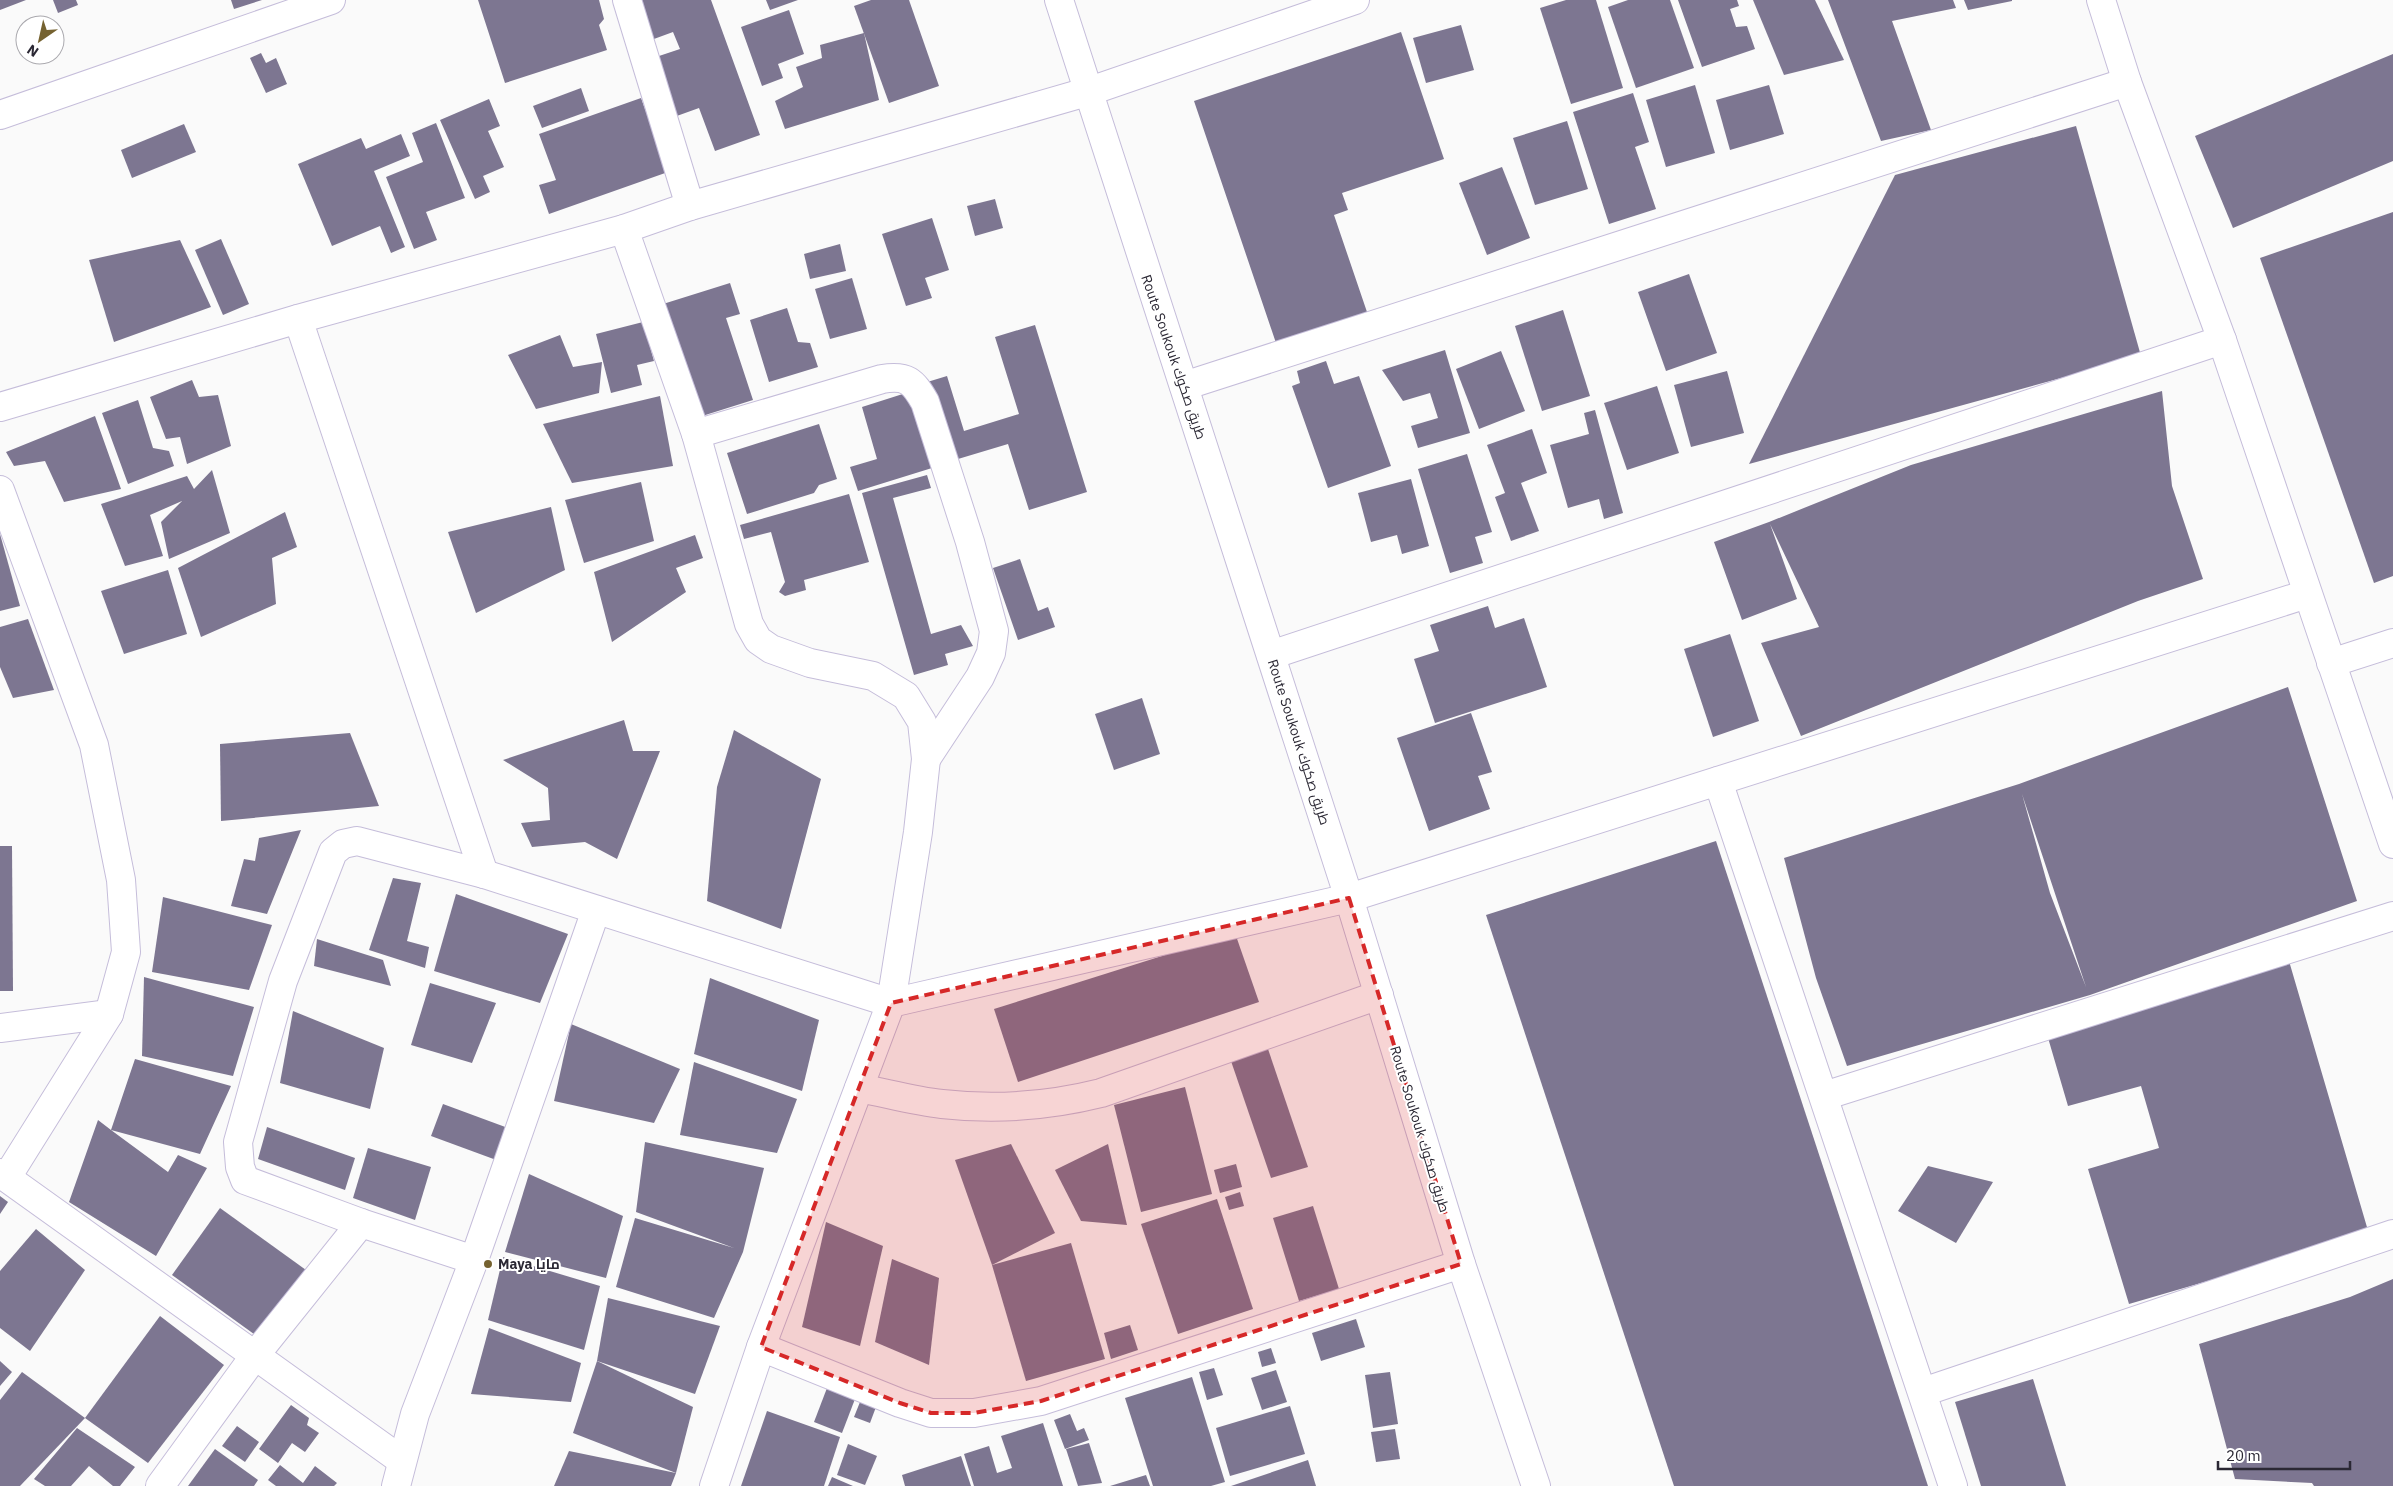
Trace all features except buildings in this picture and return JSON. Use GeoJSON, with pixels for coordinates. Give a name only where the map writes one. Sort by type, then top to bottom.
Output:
{"type":"FeatureCollection","features":[{"type":"Feature","properties":{"kind":"street"},"geometry":{"type":"LineString","coordinates":[[0,115],[331,0]]}},
{"type":"Feature","properties":{"kind":"street"},"geometry":{"type":"LineString","coordinates":[[627,0],[690,206]]}},
{"type":"Feature","properties":{"kind":"street","name":"Route Soukouk طريق صكوك"},"geometry":{"type":"LineString","coordinates":[[1059,0],[1090,91],[1149,284],[1184,386],[1350,898],[1461,1264],[1536,1486]]}},
{"type":"Feature","properties":{"kind":"street"},"geometry":{"type":"LineString","coordinates":[[0,407],[298,319],[624,229],[690,206],[1090,91],[1355,0]]}},
{"type":"Feature","properties":{"kind":"street"},"geometry":{"type":"LineString","coordinates":[[2101,0],[2127,82],[2222,340],[2393,844]]}},
{"type":"Feature","properties":{"kind":"street"},"geometry":{"type":"LineString","coordinates":[[1184,386],[2127,82]]}},
{"type":"Feature","properties":{"kind":"street"},"geometry":{"type":"LineString","coordinates":[[624,229],[696,434],[749,624],[758,640],[771,649],[810,663],[873,676],[906,696],[922,722],[926,759],[918,832],[891,1003],[761,1347],[714,1486]]}},
{"type":"Feature","properties":{"kind":"street"},"geometry":{"type":"LineString","coordinates":[[298,319],[484,874]]}},
{"type":"Feature","properties":{"kind":"street"},"geometry":{"type":"LineString","coordinates":[[1271,655],[2222,340]]}},
{"type":"Feature","properties":{"kind":"street"},"geometry":{"type":"LineString","coordinates":[[696,434],[898,376],[915,384],[925,402],[970,542],[994,631],[991,653],[980,677],[926,759]]}},
{"type":"Feature","properties":{"kind":"street"},"geometry":{"type":"LineString","coordinates":[[0,490],[94,745],[121,880],[126,952],[109,1014],[3,1175],[256,1354],[399,1473],[415,1414],[474,1260],[596,910]]}},
{"type":"Feature","properties":{"kind":"street"},"geometry":{"type":"LineString","coordinates":[[474,1260],[361,1223],[245,1180],[240,1167],[238,1142],[283,981],[333,852],[343,844],[357,841],[484,874],[891,1003],[1350,898],[2307,594]]}},
{"type":"Feature","properties":{"kind":"street"},"geometry":{"type":"LineString","coordinates":[[2331,663],[2393,643]]}},
{"type":"Feature","properties":{"kind":"street"},"geometry":{"type":"LineString","coordinates":[[1718,781],[1953,1486]]}},
{"type":"Feature","properties":{"kind":"street"},"geometry":{"type":"LineString","coordinates":[[1824,1096],[2393,916]]}},
{"type":"Feature","properties":{"kind":"street"},"geometry":{"type":"LineString","coordinates":[[859,1088],[941,1104],[1014,1106],[1063,1102],[1101,1093],[1379,995]]}},
{"type":"Feature","properties":{"kind":"street"},"geometry":{"type":"LineString","coordinates":[[0,1028],[109,1014]]}},
{"type":"Feature","properties":{"kind":"street"},"geometry":{"type":"LineString","coordinates":[[160,1486],[256,1354],[361,1223]]}},
{"type":"Feature","properties":{"kind":"street"},"geometry":{"type":"LineString","coordinates":[[1923,1392],[2393,1234]]}},
{"type":"Feature","properties":{"kind":"street"},"geometry":{"type":"LineString","coordinates":[[761,1347],[908,1406],[931,1413],[974,1412],[1050,1398],[1461,1264]]}},
{"type":"Feature","properties":{"kind":"highlighted area"},"geometry":{"type":"Polygon","coordinates":[[[1349,898],[1461,1264],[1041,1401],[974,1413],[931,1413],[900,1403],[761,1347],[891,1003],[1349,898]]]}},
{"type":"Feature","properties":{"kind":"place","name":"Maya مايا"},"geometry":{"type":"Point","coordinates":[488,1264]}}]}
